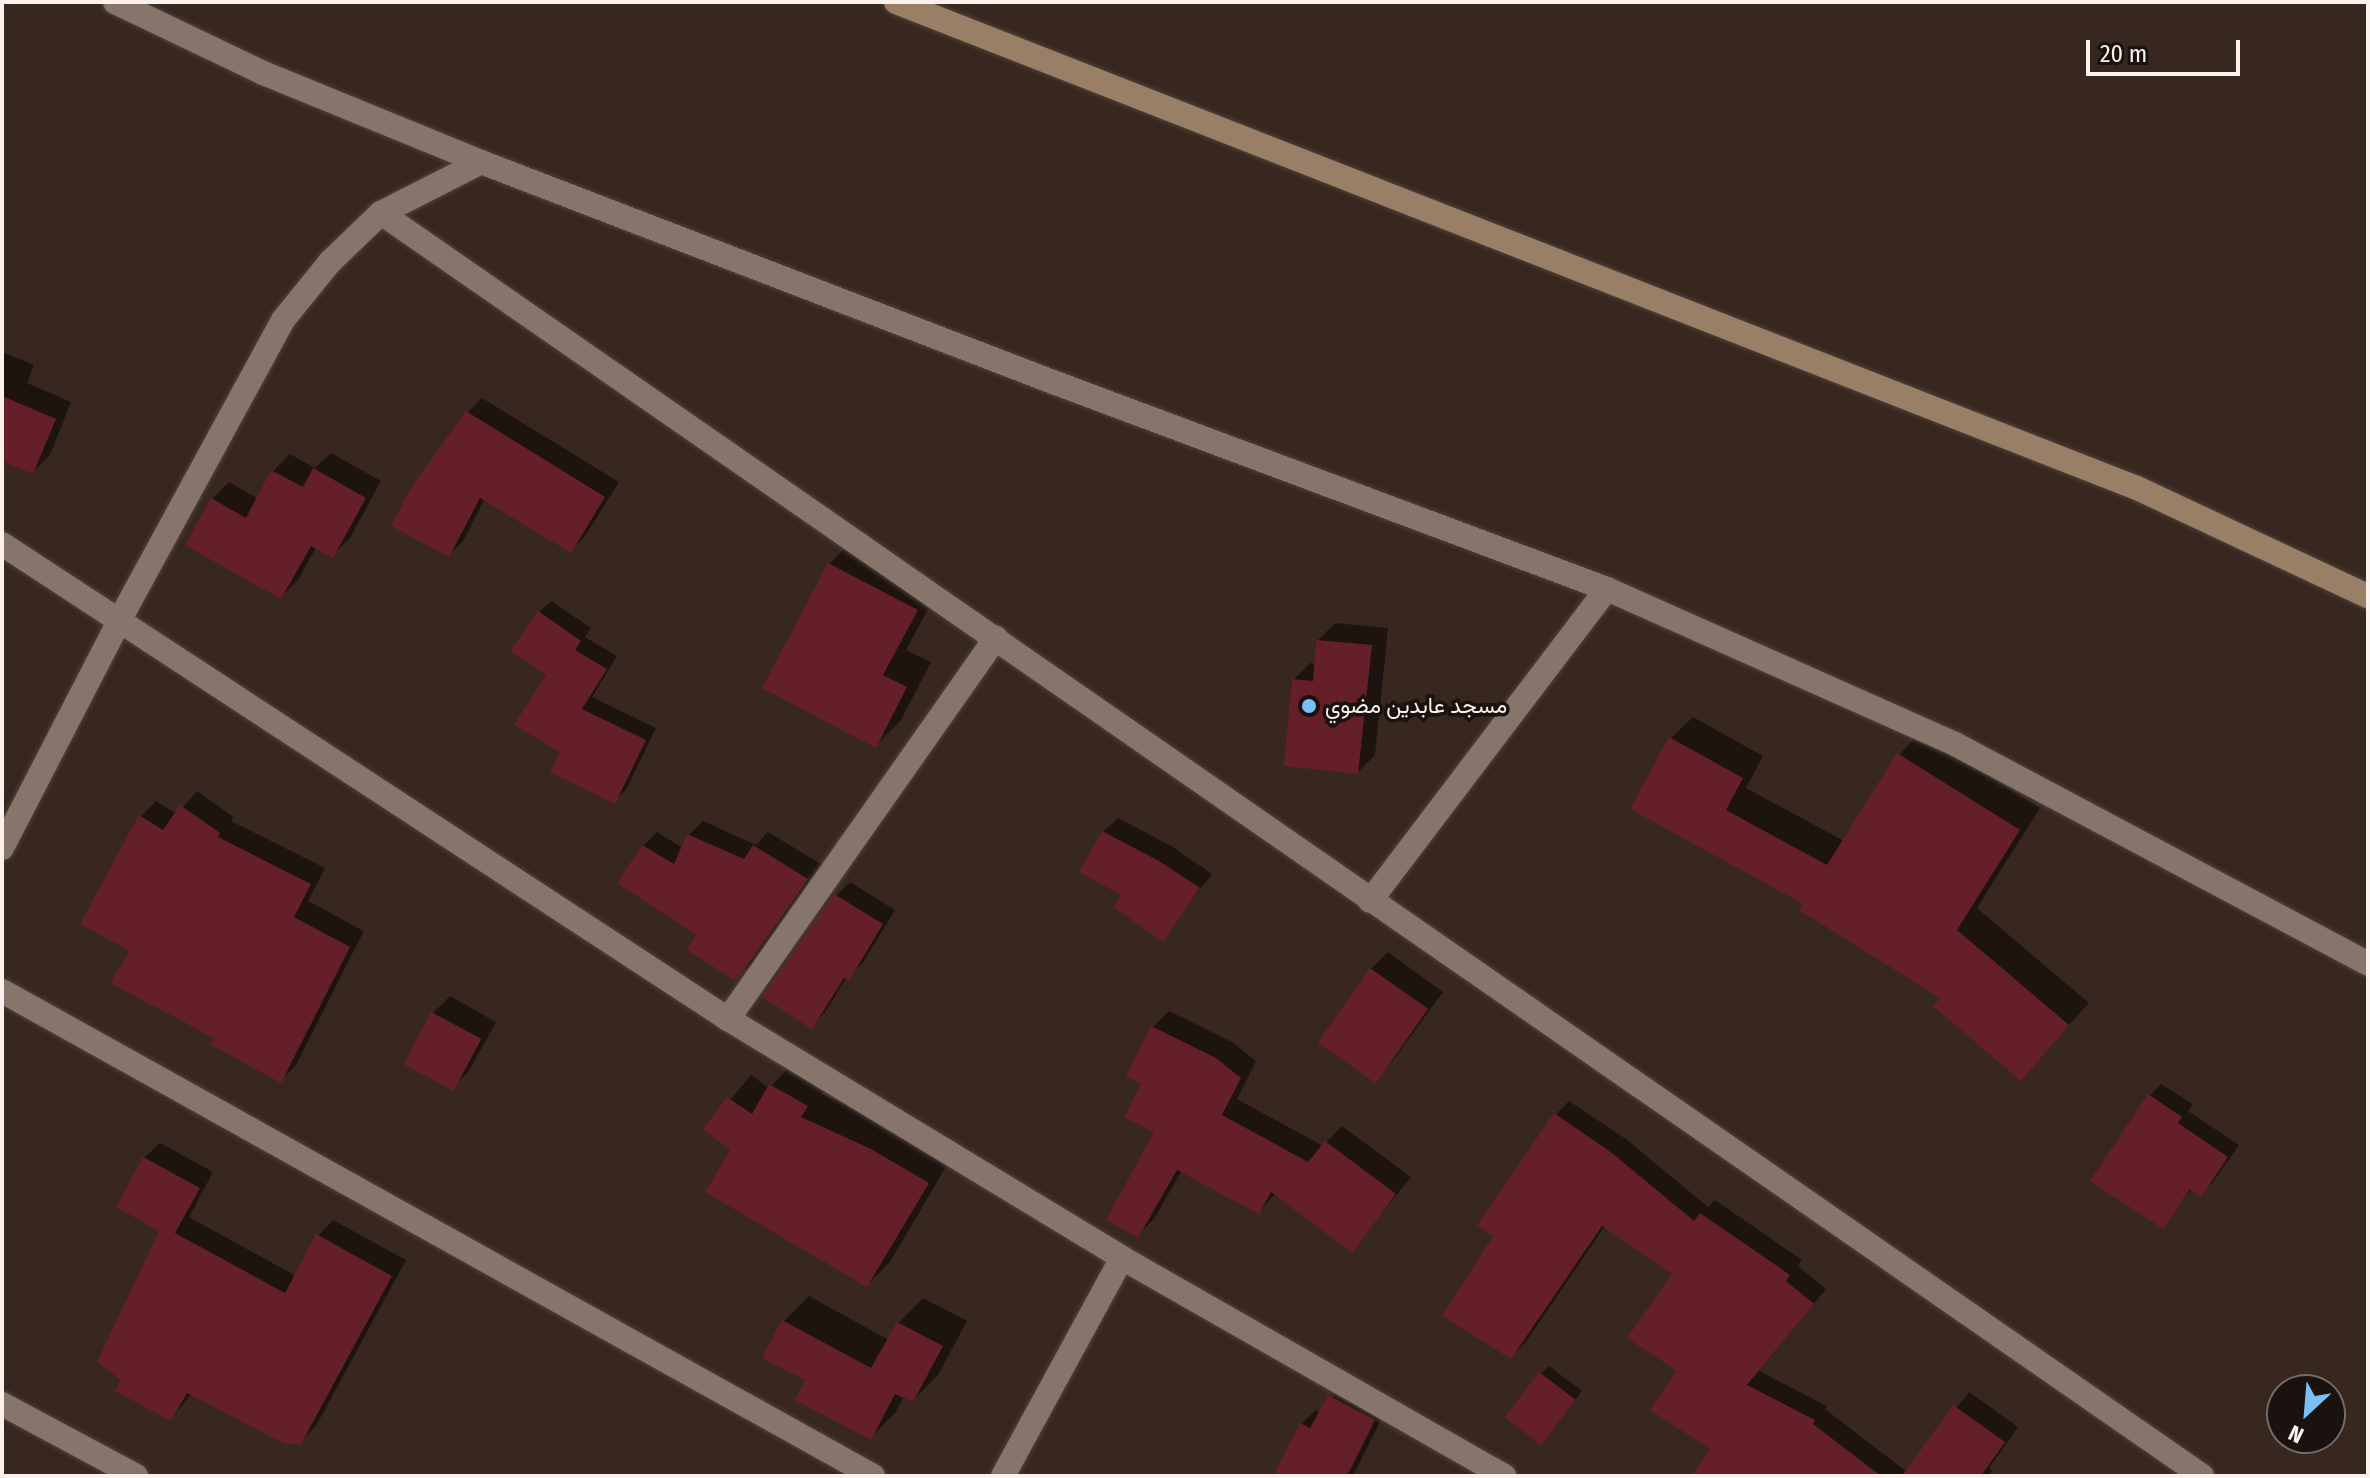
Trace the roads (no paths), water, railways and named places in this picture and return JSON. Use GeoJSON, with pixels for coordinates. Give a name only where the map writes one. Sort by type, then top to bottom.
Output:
{"type":"FeatureCollection","features":[{"type":"Feature","properties":{"kind":"street"},"geometry":{"type":"LineString","coordinates":[[115,2],[263,73],[481,162],[1053,382],[1607,589],[1955,744],[2368,964]]}},
{"type":"Feature","properties":{"kind":"street"},"geometry":{"type":"LineString","coordinates":[[896,2],[2137,488],[2368,596]]}},
{"type":"Feature","properties":{"kind":"street"},"geometry":{"type":"LineString","coordinates":[[2,848],[119,621],[283,320],[330,262],[381,213],[481,162]]}},
{"type":"Feature","properties":{"kind":"street"},"geometry":{"type":"LineString","coordinates":[[381,213],[2202,1476]]}},
{"type":"Feature","properties":{"kind":"street"},"geometry":{"type":"LineString","coordinates":[[2,544],[728,1019],[1122,1258],[1504,1476]]}},
{"type":"Feature","properties":{"kind":"street"},"geometry":{"type":"LineString","coordinates":[[1370,901],[1607,589]]}},
{"type":"Feature","properties":{"kind":"street"},"geometry":{"type":"LineString","coordinates":[[728,1019],[996,638]]}},
{"type":"Feature","properties":{"kind":"street"},"geometry":{"type":"LineString","coordinates":[[2,991],[873,1476]]}},
{"type":"Feature","properties":{"kind":"street"},"geometry":{"type":"LineString","coordinates":[[1003,1476],[1122,1258]]}},
{"type":"Feature","properties":{"kind":"street"},"geometry":{"type":"LineString","coordinates":[[2,1404],[136,1476]]}},
{"type":"Feature","properties":{"kind":"place","name":"مسجد عابدين مضوي"},"geometry":{"type":"Point","coordinates":[1309,706]}}]}
